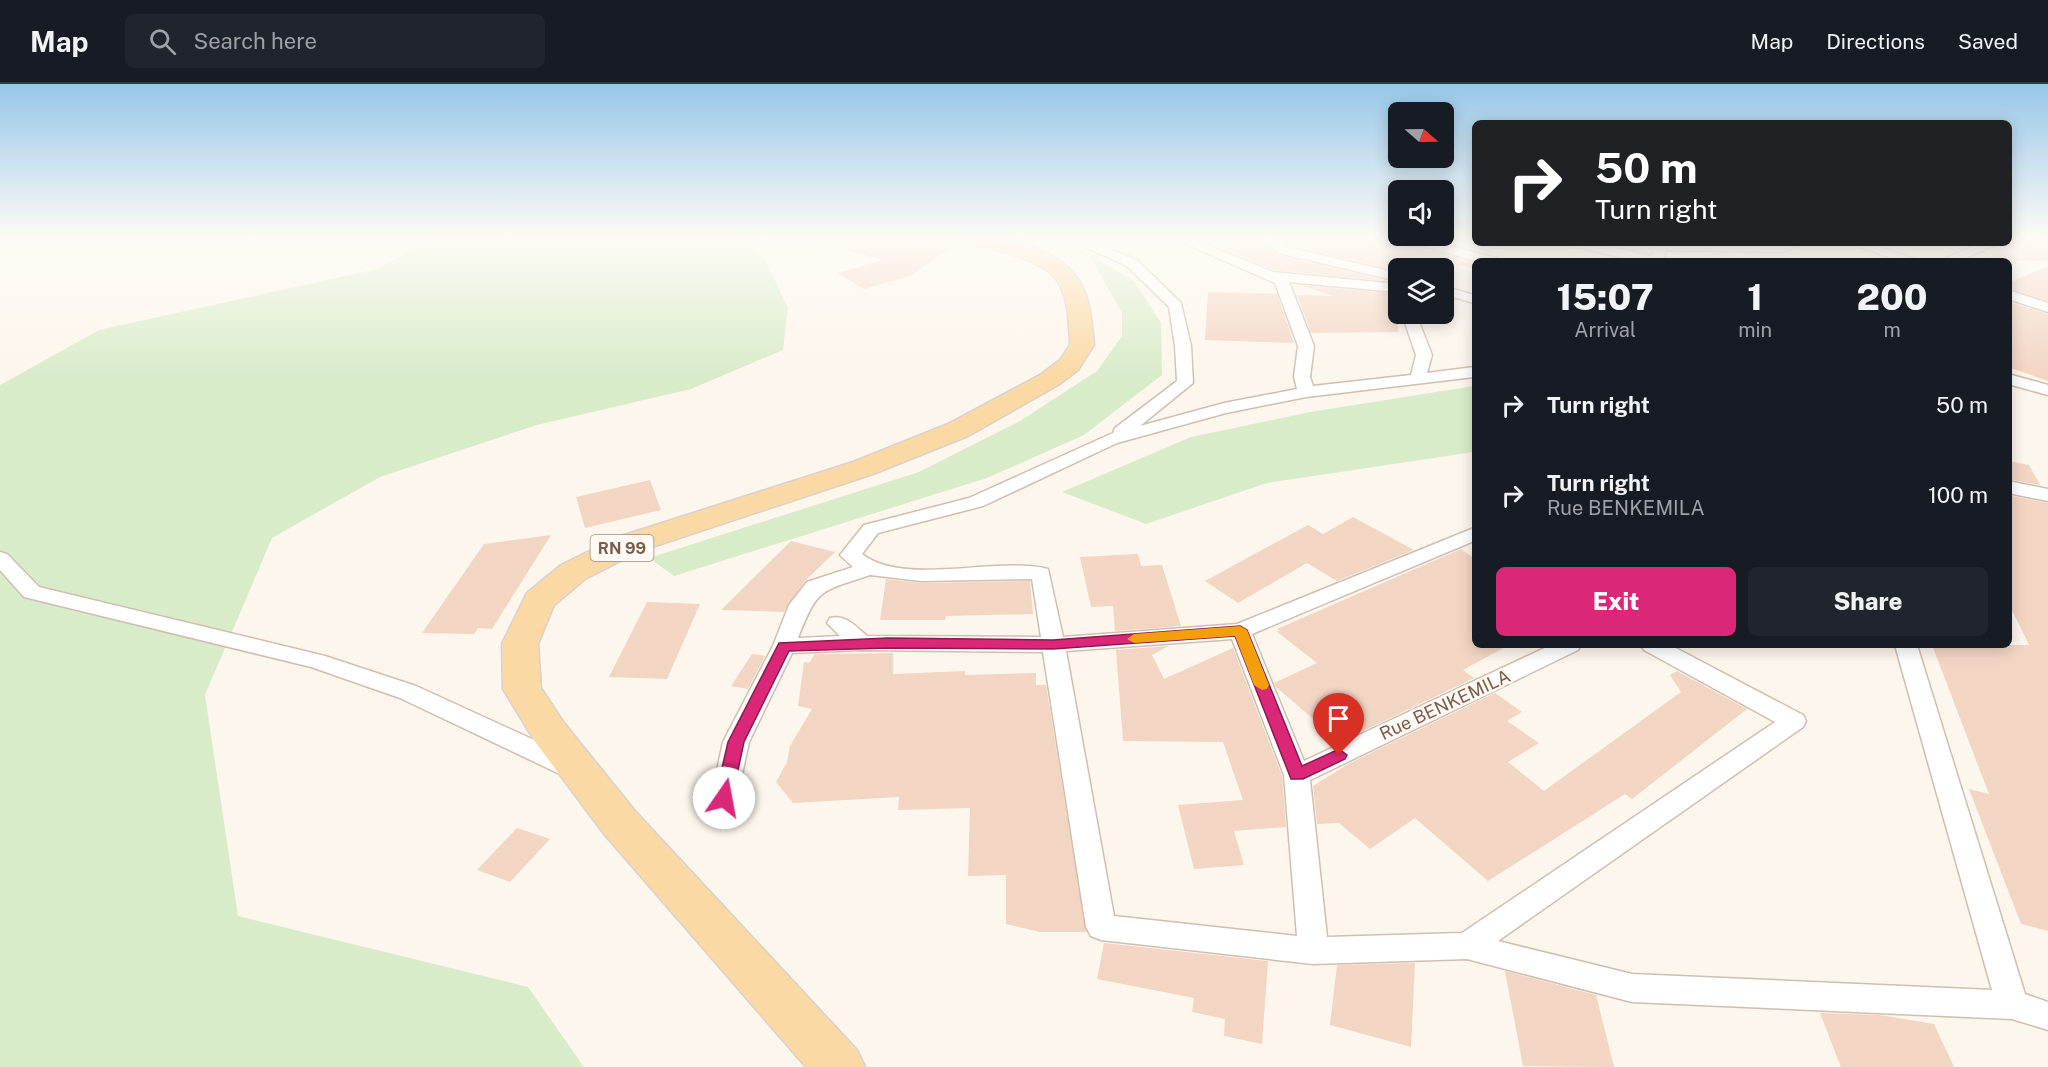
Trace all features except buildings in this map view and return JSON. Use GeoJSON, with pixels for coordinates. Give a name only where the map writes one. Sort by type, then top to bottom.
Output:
{"type":"FeatureCollection","features":[{"type":"Feature","properties":{"kind":"main road","name":"RN 99"},"geometry":{"type":"LineString","coordinates":[[840,1067],[620,823],[581,774],[522,689],[520,644],[539,600],[573,572],[629,544],[863,468],[958,430],[1049,380],[1069,365],[1082,345],[1078,313],[1068,283]]}},
{"type":"Feature","properties":{"kind":"street"},"geometry":{"type":"LineString","coordinates":[[1112,439],[1185,383],[1183,346],[1176,306],[1152,283]]}},
{"type":"Feature","properties":{"kind":"street"},"geometry":{"type":"LineString","coordinates":[[1281,283],[1285,286],[1306,346],[1302,377],[1306,392]]}},
{"type":"Feature","properties":{"kind":"street"},"geometry":{"type":"LineString","coordinates":[[1454,293],[1472,298]]}},
{"type":"Feature","properties":{"kind":"street"},"geometry":{"type":"LineString","coordinates":[[2012,295],[2048,308]]}},
{"type":"Feature","properties":{"kind":"street"},"geometry":{"type":"LineString","coordinates":[[1454,297],[1472,299]]}},
{"type":"Feature","properties":{"kind":"street"},"geometry":{"type":"LineString","coordinates":[[1413,324],[1424,355],[1418,378]]}},
{"type":"Feature","properties":{"kind":"street"},"geometry":{"type":"LineString","coordinates":[[868,569],[850,555],[871,529],[976,502],[1112,439],[1224,408],[1306,392],[1472,372]]}},
{"type":"Feature","properties":{"kind":"street"},"geometry":{"type":"LineString","coordinates":[[2012,380],[2048,390]]}},
{"type":"Feature","properties":{"kind":"street"},"geometry":{"type":"LineString","coordinates":[[2012,488],[2048,495]]}},
{"type":"Feature","properties":{"kind":"street"},"geometry":{"type":"LineString","coordinates":[[784,646],[861,643],[1053,645],[1240,630],[1472,535]]}},
{"type":"Feature","properties":{"kind":"street"},"geometry":{"type":"LineString","coordinates":[[0,558],[32,591],[327,664],[408,692],[581,774]]}},
{"type":"Feature","properties":{"kind":"street"},"geometry":{"type":"LineString","coordinates":[[724,798],[736,742],[784,646],[800,605],[815,587],[868,569],[921,575],[1041,573],[1101,927],[1313,951],[1467,946],[1632,988],[2012,1005],[2048,1016]]}},
{"type":"Feature","properties":{"kind":"street"},"geometry":{"type":"LineString","coordinates":[[838,623],[861,643]]}},
{"type":"Feature","properties":{"kind":"street"},"geometry":{"type":"LineString","coordinates":[[1240,630],[1297,775],[1313,951]]}},
{"type":"Feature","properties":{"kind":"street","name":"Rue BENKEMILA"},"geometry":{"type":"LineString","coordinates":[[1297,775],[1564,648]]}},
{"type":"Feature","properties":{"kind":"street"},"geometry":{"type":"LineString","coordinates":[[1467,946],[1794,721],[1658,648]]}},
{"type":"Feature","properties":{"kind":"street"},"geometry":{"type":"LineString","coordinates":[[1907,648],[2012,1005]]}},
{"type":"Feature","properties":{"kind":"green space"},"geometry":{"type":"Polygon","coordinates":[[[314,283],[776,283],[788,308],[783,350],[691,389],[537,425],[380,477],[272,538],[205,695],[238,916],[528,987],[584,1067],[0,1067],[0,385],[99,330],[314,283]]]}},
{"type":"Feature","properties":{"kind":"green space"},"geometry":{"type":"Polygon","coordinates":[[[1105,283],[1136,283],[1161,323],[1162,375],[1084,435],[987,478],[674,576],[649,558],[919,472],[1020,421],[1097,371],[1122,336],[1122,313],[1105,283]]]}},
{"type":"Feature","properties":{"kind":"green space"},"geometry":{"type":"Polygon","coordinates":[[[1472,386],[1472,452],[1267,483],[1146,524],[1062,492],[1191,437],[1310,412],[1472,386]]]}},
{"type":"Feature","properties":{"kind":"slow traffic"},"geometry":{"type":"LineString","coordinates":[[1134,639],[1240,630],[1262,685]]}},
{"type":"Feature","properties":{"kind":"route"},"geometry":{"type":"LineString","coordinates":[[724,798],[736,742],[784,646],[861,643],[1053,645],[1240,630],[1297,775],[1339,755]]}}]}
